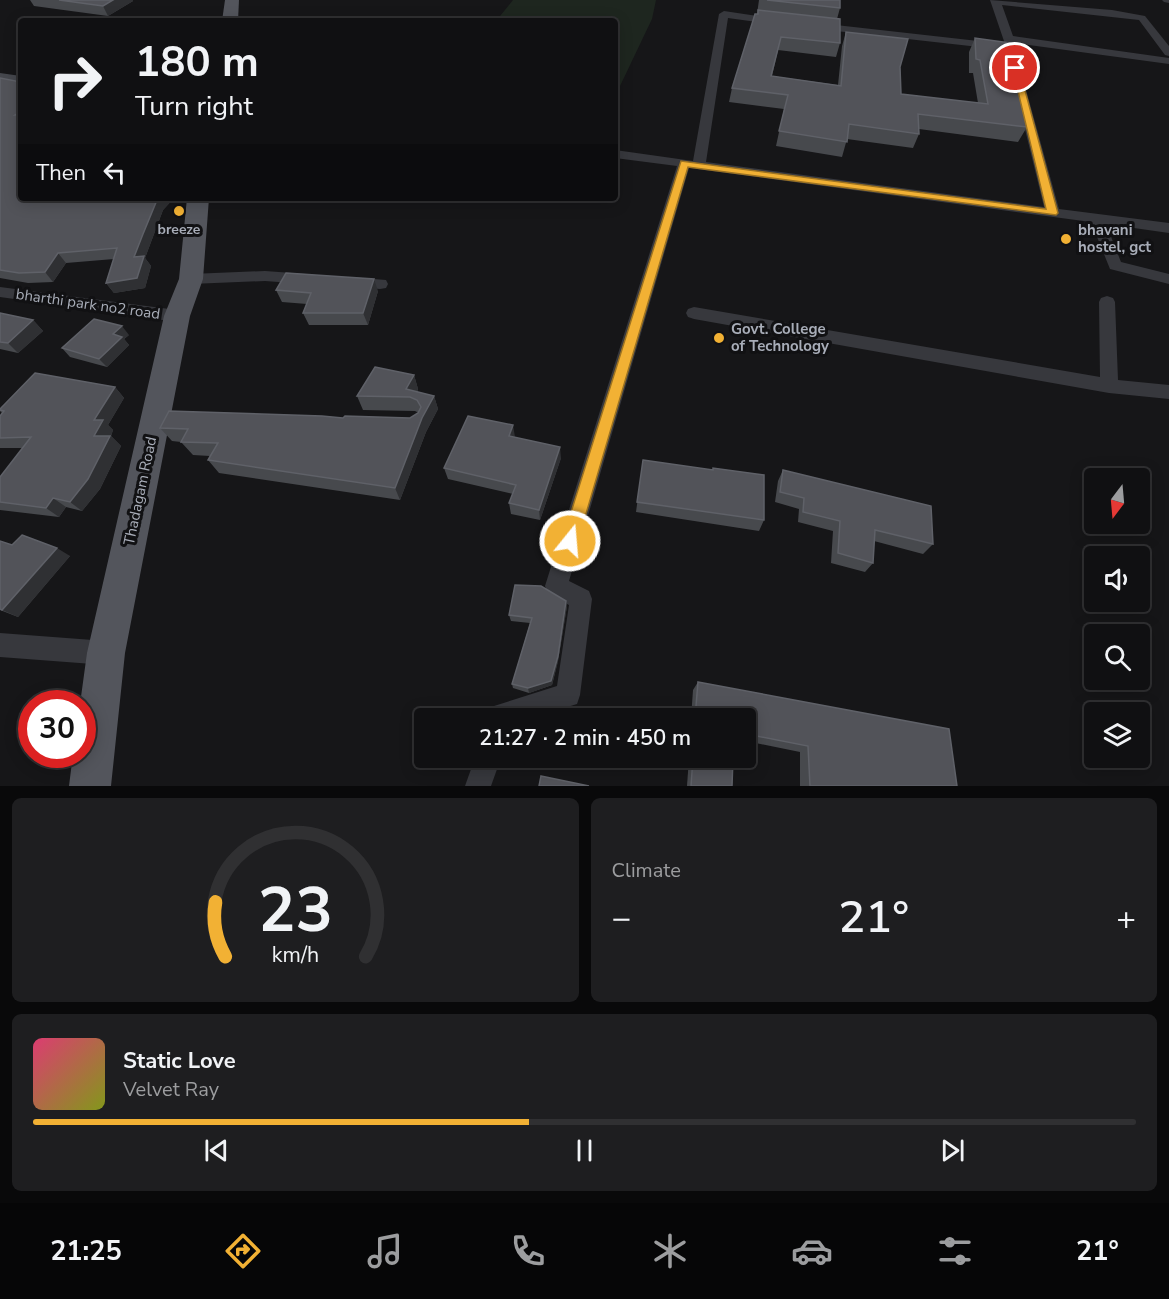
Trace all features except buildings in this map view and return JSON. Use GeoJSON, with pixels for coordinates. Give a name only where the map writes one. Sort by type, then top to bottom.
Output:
{"type":"FeatureCollection","features":[{"type":"Feature","properties":{"kind":"main road"},"geometry":{"type":"LineString","coordinates":[[218,18],[220,0]]}},
{"type":"Feature","properties":{"kind":"main road"},"geometry":{"type":"LineString","coordinates":[[230,18],[232,0]]}},
{"type":"Feature","properties":{"kind":"main road"},"geometry":{"type":"LineString","coordinates":[[0,78],[18,81]]}},
{"type":"Feature","properties":{"kind":"main road","name":"Thadagam Road"},"geometry":{"type":"LineString","coordinates":[[90,786],[106,652],[167,416],[177,316],[191,279],[198,201]]}},
{"type":"Feature","properties":{"kind":"street"},"geometry":{"type":"LineString","coordinates":[[526,708],[568,695],[581,599],[556,586],[692,164],[727,0]]}},
{"type":"Feature","properties":{"kind":"street"},"geometry":{"type":"LineString","coordinates":[[1053,213],[1015,68],[1010,58],[1011,44],[996,1],[1142,18],[1169,53]]}},
{"type":"Feature","properties":{"kind":"street"},"geometry":{"type":"LineString","coordinates":[[724,14],[786,23]]}},
{"type":"Feature","properties":{"kind":"street"},"geometry":{"type":"LineString","coordinates":[[809,25],[1169,61]]}},
{"type":"Feature","properties":{"kind":"street"},"geometry":{"type":"LineString","coordinates":[[618,154],[1169,228]]}},
{"type":"Feature","properties":{"kind":"street"},"geometry":{"type":"LineString","coordinates":[[1097,219],[1115,266],[1169,279]]}},
{"type":"Feature","properties":{"kind":"street"},"geometry":{"type":"LineString","coordinates":[[191,279],[265,276],[380,284]]}},
{"type":"Feature","properties":{"kind":"street","name":"bharthi park no2 road"},"geometry":{"type":"LineString","coordinates":[[0,292],[177,316]]}},
{"type":"Feature","properties":{"kind":"street"},"geometry":{"type":"LineString","coordinates":[[1107,302],[1109,386]]}},
{"type":"Feature","properties":{"kind":"street"},"geometry":{"type":"LineString","coordinates":[[694,313],[1109,386],[1169,392]]}},
{"type":"Feature","properties":{"kind":"street"},"geometry":{"type":"LineString","coordinates":[[0,645],[106,652]]}},
{"type":"Feature","properties":{"kind":"street"},"geometry":{"type":"LineString","coordinates":[[478,786],[484,768]]}},
{"type":"Feature","properties":{"kind":"shaded area"},"geometry":{"type":"Polygon","coordinates":[[[513,0],[656,0],[652,19],[618,88],[618,18],[498,18],[513,0]]]}},
{"type":"Feature","properties":{"kind":"place","name":"breeze"},"geometry":{"type":"Point","coordinates":[179,211]}},
{"type":"Feature","properties":{"kind":"place","name":"bhavani hostel, gct"},"geometry":{"type":"Point","coordinates":[1066,239]}},
{"type":"Feature","properties":{"kind":"place","name":"Govt. College of Technology"},"geometry":{"type":"Point","coordinates":[719,338]}},
{"type":"Feature","properties":{"kind":"route"},"geometry":{"type":"LineString","coordinates":[[570,541],[684,163],[1053,213],[1015,68]]}}]}
